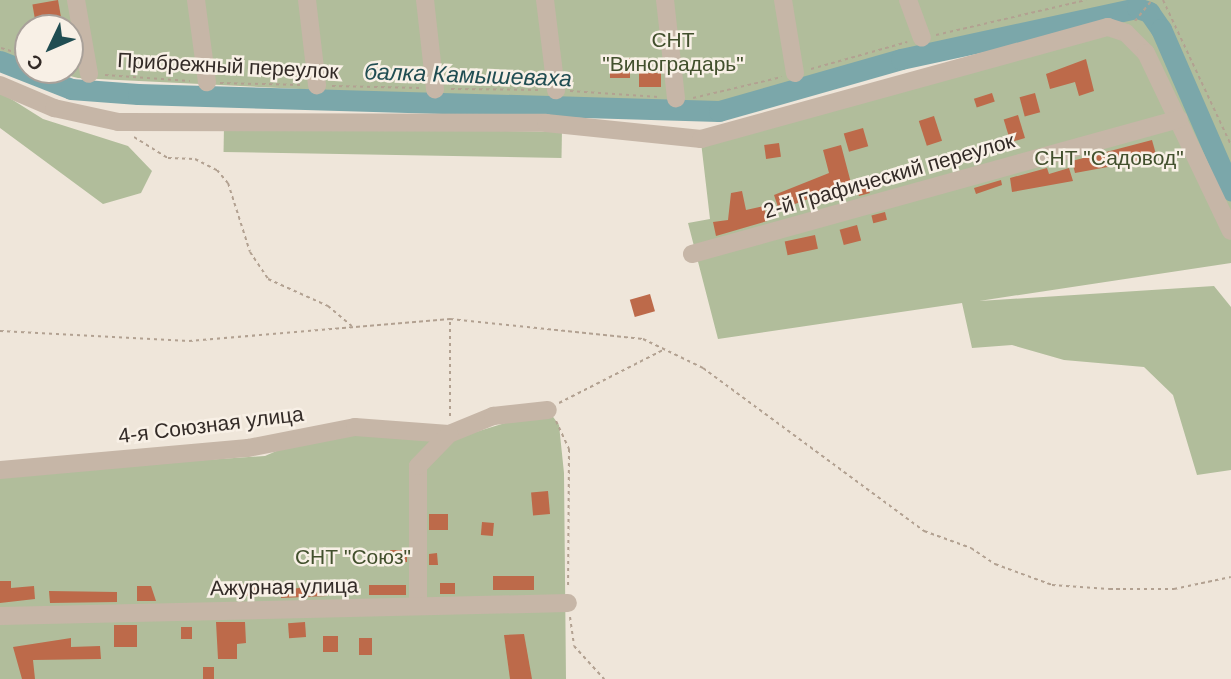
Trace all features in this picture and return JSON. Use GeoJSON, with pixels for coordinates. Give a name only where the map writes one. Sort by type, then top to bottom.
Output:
{"type":"FeatureCollection","features":[{"type":"Feature","properties":{"kind":"street"},"geometry":{"type":"LineString","coordinates":[[76,0],[89,74]]}},
{"type":"Feature","properties":{"kind":"street"},"geometry":{"type":"LineString","coordinates":[[196,0],[207,82]]}},
{"type":"Feature","properties":{"kind":"street"},"geometry":{"type":"LineString","coordinates":[[307,0],[317,85]]}},
{"type":"Feature","properties":{"kind":"street"},"geometry":{"type":"LineString","coordinates":[[425,0],[435,89]]}},
{"type":"Feature","properties":{"kind":"street"},"geometry":{"type":"LineString","coordinates":[[545,0],[556,90]]}},
{"type":"Feature","properties":{"kind":"street"},"geometry":{"type":"LineString","coordinates":[[665,0],[676,98]]}},
{"type":"Feature","properties":{"kind":"street"},"geometry":{"type":"LineString","coordinates":[[783,0],[795,73]]}},
{"type":"Feature","properties":{"kind":"street"},"geometry":{"type":"LineString","coordinates":[[908,0],[922,38]]}},
{"type":"Feature","properties":{"kind":"street"},"geometry":{"type":"LineString","coordinates":[[0,85],[54,108],[118,122],[546,122],[701,139],[1108,27],[1126,33],[1146,53],[1231,230]]}},
{"type":"Feature","properties":{"kind":"street","name":"2-й Графический переулок"},"geometry":{"type":"LineString","coordinates":[[692,254],[1179,118]]}},
{"type":"Feature","properties":{"kind":"street","name":"4-я Союзная улица"},"geometry":{"type":"LineString","coordinates":[[0,470],[247,448],[355,426],[449,434],[493,416],[548,410]]}},
{"type":"Feature","properties":{"kind":"street"},"geometry":{"type":"LineString","coordinates":[[418,606],[418,466],[449,434]]}},
{"type":"Feature","properties":{"kind":"street","name":"Ажурная улица"},"geometry":{"type":"LineString","coordinates":[[0,616],[568,603]]}},
{"type":"Feature","properties":{"kind":"path","name":"Прибрежный переулок"},"geometry":{"type":"LineString","coordinates":[[89,74],[207,82],[556,90],[706,98],[922,38],[1086,0]]}},
{"type":"Feature","properties":{"kind":"path"},"geometry":{"type":"LineString","coordinates":[[1126,33],[1152,0]]}},
{"type":"Feature","properties":{"kind":"path"},"geometry":{"type":"LineString","coordinates":[[1163,0],[1231,145]]}},
{"type":"Feature","properties":{"kind":"path"},"geometry":{"type":"LineString","coordinates":[[118,122],[144,147],[217,170],[228,183],[250,252],[268,279],[328,306],[353,327]]}},
{"type":"Feature","properties":{"kind":"path"},"geometry":{"type":"LineString","coordinates":[[449,434],[450,319]]}},
{"type":"Feature","properties":{"kind":"path"},"geometry":{"type":"LineString","coordinates":[[0,331],[190,341],[450,319],[579,330],[643,339],[703,368],[924,531],[971,548],[995,564],[1052,585],[1109,589],[1174,589],[1231,577]]}},
{"type":"Feature","properties":{"kind":"path"},"geometry":{"type":"LineString","coordinates":[[604,679],[574,646],[568,603],[569,449],[548,410],[664,349]]}},
{"type":"Feature","properties":{"kind":"green space"},"geometry":{"type":"Polygon","coordinates":[[[0,0],[1231,0],[1231,263],[979,301],[1214,286],[1231,307],[1231,470],[1197,475],[1173,395],[1144,367],[1064,360],[1012,345],[972,348],[962,303],[718,339],[688,223],[710,219],[701,142],[1114,29],[1133,4],[718,103],[669,107],[84,78],[84,14],[14,14],[14,57],[0,51],[0,0]]]}},
{"type":"Feature","properties":{"kind":"green space"},"geometry":{"type":"Polygon","coordinates":[[[0,92],[43,119],[128,146],[152,171],[141,193],[103,204],[0,128],[0,92]]]}},
{"type":"Feature","properties":{"kind":"green space"},"geometry":{"type":"Polygon","coordinates":[[[224,126],[562,132],[561,158],[224,152],[224,126]]]}},
{"type":"Feature","properties":{"kind":"green space","name":"СНТ \"Союз\""},"geometry":{"type":"Polygon","coordinates":[[[548,410],[559,425],[564,473],[566,679],[0,679],[0,474],[265,456],[304,439],[355,434],[443,442],[548,410]]]}},
{"type":"Feature","properties":{"kind":"building"},"geometry":{"type":"Polygon","coordinates":[[[58,0],[60,14],[34,14],[32,5],[58,0]]]}},
{"type":"Feature","properties":{"kind":"building"},"geometry":{"type":"Polygon","coordinates":[[[610,58],[630,58],[630,78],[610,78],[610,58]]]}},
{"type":"Feature","properties":{"kind":"building"},"geometry":{"type":"Polygon","coordinates":[[[1086,59],[1094,91],[1079,96],[1075,82],[1050,89],[1046,74],[1086,59]]]}},
{"type":"Feature","properties":{"kind":"building"},"geometry":{"type":"Polygon","coordinates":[[[639,73],[661,73],[661,87],[639,87],[639,73]]]}},
{"type":"Feature","properties":{"kind":"building"},"geometry":{"type":"Polygon","coordinates":[[[992,93],[995,102],[977,107],[974,99],[992,93]]]}},
{"type":"Feature","properties":{"kind":"building"},"geometry":{"type":"Polygon","coordinates":[[[1035,93],[1040,112],[1025,116],[1020,97],[1035,93]]]}},
{"type":"Feature","properties":{"kind":"building"},"geometry":{"type":"Polygon","coordinates":[[[1018,115],[1025,138],[1011,142],[1004,119],[1018,115]]]}},
{"type":"Feature","properties":{"kind":"building"},"geometry":{"type":"Polygon","coordinates":[[[934,116],[942,141],[927,146],[919,121],[934,116]]]}},
{"type":"Feature","properties":{"kind":"building"},"geometry":{"type":"Polygon","coordinates":[[[863,128],[868,146],[849,152],[844,134],[863,128]]]}},
{"type":"Feature","properties":{"kind":"building"},"geometry":{"type":"Polygon","coordinates":[[[1152,140],[1157,158],[1075,173],[1072,161],[1152,140]]]}},
{"type":"Feature","properties":{"kind":"building"},"geometry":{"type":"Polygon","coordinates":[[[779,143],[781,157],[766,159],[764,145],[779,143]]]}},
{"type":"Feature","properties":{"kind":"building"},"geometry":{"type":"Polygon","coordinates":[[[841,145],[851,183],[779,210],[774,195],[829,173],[823,150],[841,145]]]}},
{"type":"Feature","properties":{"kind":"building"},"geometry":{"type":"Polygon","coordinates":[[[1047,168],[1049,174],[1069,168],[1073,181],[1012,192],[1010,178],[1047,168]]]}},
{"type":"Feature","properties":{"kind":"building"},"geometry":{"type":"Polygon","coordinates":[[[1001,180],[1002,185],[976,194],[974,188],[1001,180]]]}},
{"type":"Feature","properties":{"kind":"building"},"geometry":{"type":"Polygon","coordinates":[[[865,183],[870,193],[859,196],[855,187],[865,183]]]}},
{"type":"Feature","properties":{"kind":"building"},"geometry":{"type":"Polygon","coordinates":[[[742,191],[746,210],[764,206],[767,221],[716,236],[713,222],[728,220],[731,193],[742,191]]]}},
{"type":"Feature","properties":{"kind":"building"},"geometry":{"type":"Polygon","coordinates":[[[885,212],[887,220],[873,223],[871,215],[885,212]]]}},
{"type":"Feature","properties":{"kind":"building"},"geometry":{"type":"Polygon","coordinates":[[[857,225],[861,240],[844,245],[840,230],[857,225]]]}},
{"type":"Feature","properties":{"kind":"building"},"geometry":{"type":"Polygon","coordinates":[[[815,235],[818,249],[788,255],[785,241],[815,235]]]}},
{"type":"Feature","properties":{"kind":"building"},"geometry":{"type":"Polygon","coordinates":[[[650,294],[655,311],[635,317],[630,300],[650,294]]]}},
{"type":"Feature","properties":{"kind":"building"},"geometry":{"type":"Polygon","coordinates":[[[548,491],[550,514],[533,515],[531,492],[548,491]]]}},
{"type":"Feature","properties":{"kind":"building"},"geometry":{"type":"Polygon","coordinates":[[[429,514],[448,514],[448,530],[429,530],[429,514]]]}},
{"type":"Feature","properties":{"kind":"building"},"geometry":{"type":"Polygon","coordinates":[[[482,522],[494,523],[493,536],[481,535],[482,522]]]}},
{"type":"Feature","properties":{"kind":"building"},"geometry":{"type":"Polygon","coordinates":[[[390,550],[407,550],[407,562],[390,562],[390,550]]]}},
{"type":"Feature","properties":{"kind":"building"},"geometry":{"type":"Polygon","coordinates":[[[437,553],[438,565],[429,565],[429,554],[437,553]]]}},
{"type":"Feature","properties":{"kind":"building"},"geometry":{"type":"Polygon","coordinates":[[[493,576],[534,576],[534,590],[493,590],[493,576]]]}},
{"type":"Feature","properties":{"kind":"building"},"geometry":{"type":"Polygon","coordinates":[[[0,581],[11,581],[11,588],[34,586],[35,599],[0,603],[0,581]]]}},
{"type":"Feature","properties":{"kind":"building"},"geometry":{"type":"Polygon","coordinates":[[[327,583],[327,596],[281,598],[281,591],[327,583]]]}},
{"type":"Feature","properties":{"kind":"building"},"geometry":{"type":"Polygon","coordinates":[[[440,583],[455,583],[455,594],[440,594],[440,583]]]}},
{"type":"Feature","properties":{"kind":"building"},"geometry":{"type":"Polygon","coordinates":[[[235,584],[262,585],[262,594],[235,597],[235,584]]]}},
{"type":"Feature","properties":{"kind":"building"},"geometry":{"type":"Polygon","coordinates":[[[369,585],[406,585],[406,595],[369,595],[369,585]]]}},
{"type":"Feature","properties":{"kind":"building"},"geometry":{"type":"Polygon","coordinates":[[[137,586],[151,586],[156,601],[137,601],[137,586]]]}},
{"type":"Feature","properties":{"kind":"building"},"geometry":{"type":"Polygon","coordinates":[[[49,591],[117,592],[117,602],[50,603],[49,591]]]}},
{"type":"Feature","properties":{"kind":"building"},"geometry":{"type":"Polygon","coordinates":[[[216,622],[245,622],[246,643],[237,644],[237,659],[218,659],[216,622]]]}},
{"type":"Feature","properties":{"kind":"building"},"geometry":{"type":"Polygon","coordinates":[[[305,622],[306,637],[289,638],[288,623],[305,622]]]}},
{"type":"Feature","properties":{"kind":"building"},"geometry":{"type":"Polygon","coordinates":[[[114,625],[137,625],[137,647],[114,647],[114,625]]]}},
{"type":"Feature","properties":{"kind":"building"},"geometry":{"type":"Polygon","coordinates":[[[181,627],[192,627],[192,639],[181,639],[181,627]]]}},
{"type":"Feature","properties":{"kind":"building"},"geometry":{"type":"Polygon","coordinates":[[[524,634],[532,679],[510,679],[504,635],[524,634]]]}},
{"type":"Feature","properties":{"kind":"building"},"geometry":{"type":"Polygon","coordinates":[[[323,636],[338,636],[338,652],[323,652],[323,636]]]}},
{"type":"Feature","properties":{"kind":"building"},"geometry":{"type":"Polygon","coordinates":[[[71,638],[71,647],[100,646],[101,659],[33,660],[35,679],[22,679],[13,647],[71,638]]]}},
{"type":"Feature","properties":{"kind":"building"},"geometry":{"type":"Polygon","coordinates":[[[359,638],[372,638],[372,655],[359,655],[359,638]]]}},
{"type":"Feature","properties":{"kind":"building"},"geometry":{"type":"Polygon","coordinates":[[[203,667],[214,667],[214,679],[203,679],[203,667]]]}},
{"type":"Feature","properties":{"kind":"waterway","name":"балка Камышеваха"},"geometry":{"type":"LineString","coordinates":[[0,61],[71,89],[138,94],[719,111],[901,59],[1137,8],[1149,12],[1161,29],[1231,190]]}},
{"type":"Feature","properties":{"kind":"park label","name":"СНТ \"Виноградарь\""},"geometry":{"type":"Point","coordinates":[673,52]}},
{"type":"Feature","properties":{"kind":"park label","name":"СНТ \"Садовод\""},"geometry":{"type":"Point","coordinates":[1109,158]}}]}
